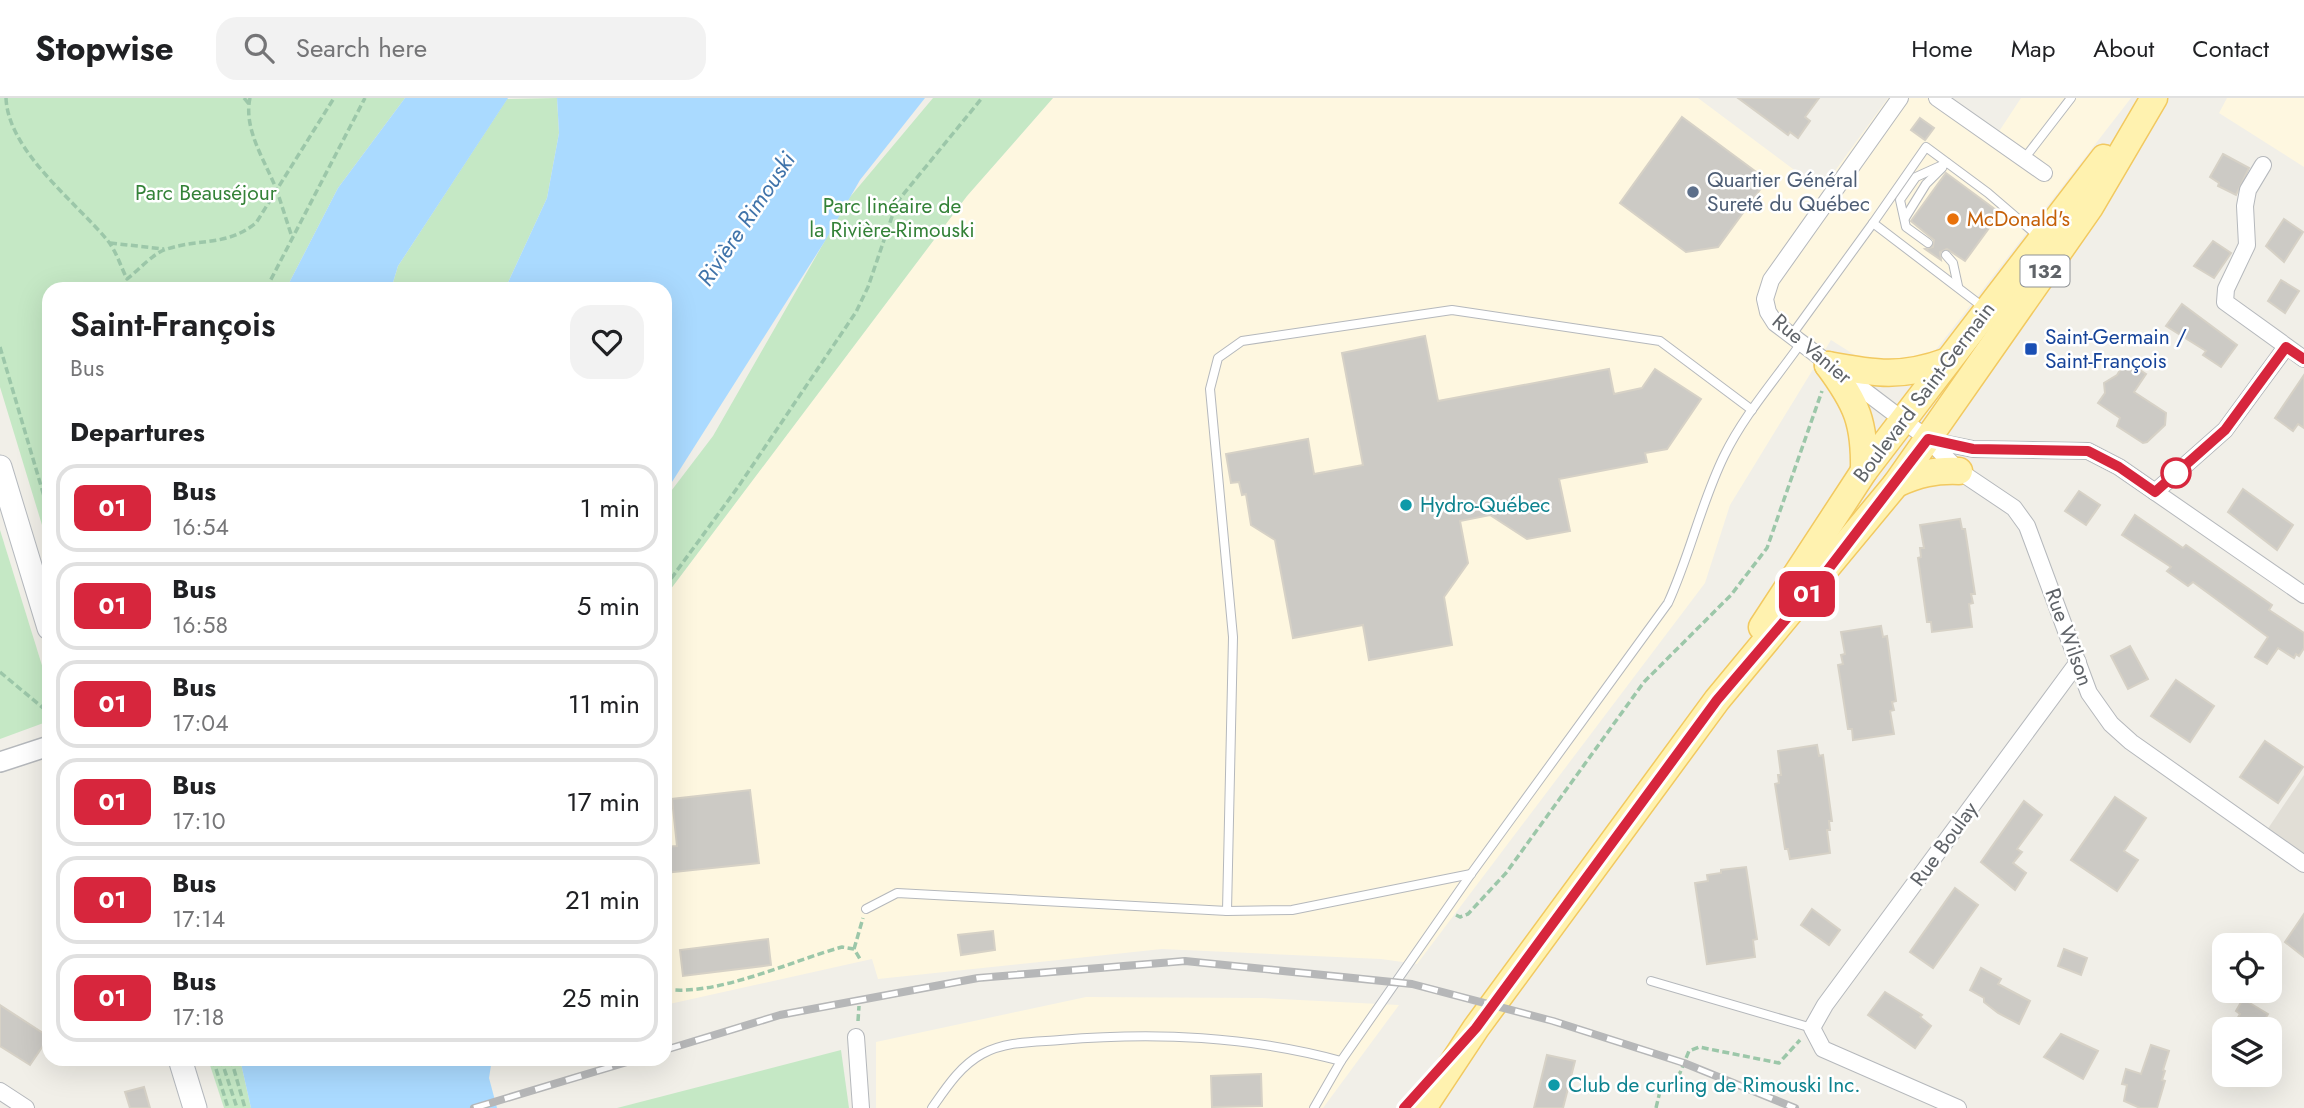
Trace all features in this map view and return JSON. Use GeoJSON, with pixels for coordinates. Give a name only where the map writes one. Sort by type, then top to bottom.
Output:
{"type":"FeatureCollection","features":[{"type":"Feature","properties":{"kind":"main road","name":"Boulevard Saint-Germain"},"geometry":{"type":"LineString","coordinates":[[1717,700],[1808,554],[1864,471],[2040,238],[2153,98]]}},
{"type":"Feature","properties":{"kind":"main road","name":"Boulevard Saint-Germain"},"geometry":{"type":"LineString","coordinates":[[1423,1108],[1476,1028],[1717,700],[1896,484],[2090,207],[2153,98]]}},
{"type":"Feature","properties":{"kind":"main road"},"geometry":{"type":"LineString","coordinates":[[1828,365],[1892,375],[1909,373],[1948,360]]}},
{"type":"Feature","properties":{"kind":"main road"},"geometry":{"type":"LineString","coordinates":[[1828,365],[1859,412],[1864,439],[1864,471]]}},
{"type":"Feature","properties":{"kind":"main road"},"geometry":{"type":"LineString","coordinates":[[0,467],[42,605]]}},
{"type":"Feature","properties":{"kind":"main road"},"geometry":{"type":"LineString","coordinates":[[1896,484],[1920,473],[1959,471]]}},
{"type":"Feature","properties":{"kind":"main road","name":"Boulevard Saint-Germain"},"geometry":{"type":"LineString","coordinates":[[1404,1108],[1476,1028]]}},
{"type":"Feature","properties":{"kind":"main road"},"geometry":{"type":"LineString","coordinates":[[182,1066],[195,1108]]}},
{"type":"Feature","properties":{"kind":"street","name":"Rue Vanier"},"geometry":{"type":"LineString","coordinates":[[1900,98],[1771,281],[1765,299],[1768,312],[1775,323],[1901,422],[1928,439]]}},
{"type":"Feature","properties":{"kind":"street"},"geometry":{"type":"LineString","coordinates":[[1937,98],[2044,173]]}},
{"type":"Feature","properties":{"kind":"street"},"geometry":{"type":"LineString","coordinates":[[2263,166],[2248,190],[2245,206],[2247,245],[2226,289],[2225,302],[2304,359]]}},
{"type":"Feature","properties":{"kind":"street"},"geometry":{"type":"LineString","coordinates":[[2155,492],[2225,430],[2286,347]]}},
{"type":"Feature","properties":{"kind":"street"},"geometry":{"type":"LineString","coordinates":[[1928,439],[1973,449],[2088,451],[2119,467],[2304,595]]}},
{"type":"Feature","properties":{"kind":"street","name":"Rue Wilson"},"geometry":{"type":"LineString","coordinates":[[1928,439],[1959,471],[2014,508],[2027,526],[2090,694],[2121,733],[2304,864]]}},
{"type":"Feature","properties":{"kind":"street","name":"Rue Boulay"},"geometry":{"type":"LineString","coordinates":[[1812,1028],[1825,1005],[2078,662]]}},
{"type":"Feature","properties":{"kind":"street"},"geometry":{"type":"LineString","coordinates":[[0,762],[42,748]]}},
{"type":"Feature","properties":{"kind":"street"},"geometry":{"type":"LineString","coordinates":[[1812,1028],[1823,1049],[1958,1108]]}},
{"type":"Feature","properties":{"kind":"street"},"geometry":{"type":"LineString","coordinates":[[856,1037],[861,1108]]}},
{"type":"Feature","properties":{"kind":"street"},"geometry":{"type":"LineString","coordinates":[[0,1091],[26,1108]]}},
{"type":"Feature","properties":{"kind":"lane"},"geometry":{"type":"LineString","coordinates":[[2024,159],[2071,98]]}},
{"type":"Feature","properties":{"kind":"lane"},"geometry":{"type":"LineString","coordinates":[[1314,1108],[1341,1061],[1471,874],[1668,603],[1685,566],[1723,459],[1796,340],[1926,147],[1988,192],[2040,238],[2046,270]]}},
{"type":"Feature","properties":{"kind":"lane"},"geometry":{"type":"LineString","coordinates":[[1928,243],[1906,227],[1899,200],[1916,177],[1947,163]]}},
{"type":"Feature","properties":{"kind":"lane"},"geometry":{"type":"LineString","coordinates":[[1873,223],[1985,309]]}},
{"type":"Feature","properties":{"kind":"lane"},"geometry":{"type":"LineString","coordinates":[[1946,255],[1953,263],[1958,286]]}},
{"type":"Feature","properties":{"kind":"lane"},"geometry":{"type":"LineString","coordinates":[[1227,911],[1233,637],[1210,389],[1218,358],[1242,341],[1452,310],[1661,341],[1752,411]]}},
{"type":"Feature","properties":{"kind":"lane"},"geometry":{"type":"LineString","coordinates":[[866,909],[897,893],[1227,911],[1292,910],[1471,874]]}},
{"type":"Feature","properties":{"kind":"lane"},"geometry":{"type":"LineString","coordinates":[[1650,981],[1812,1028]]}},
{"type":"Feature","properties":{"kind":"lane"},"geometry":{"type":"LineString","coordinates":[[932,1108],[961,1069],[981,1054],[1004,1045],[1129,1034],[1228,1038],[1294,1048],[1341,1061]]}},
{"type":"Feature","properties":{"kind":"path"},"geometry":{"type":"LineString","coordinates":[[6,98],[6,110],[18,141],[110,243],[128,282]]}},
{"type":"Feature","properties":{"kind":"path"},"geometry":{"type":"LineString","coordinates":[[244,98],[249,104]]}},
{"type":"Feature","properties":{"kind":"path"},"geometry":{"type":"LineString","coordinates":[[250,98],[254,139],[277,191],[292,237]]}},
{"type":"Feature","properties":{"kind":"path"},"geometry":{"type":"LineString","coordinates":[[110,243],[164,249],[239,236],[256,223],[334,98]]}},
{"type":"Feature","properties":{"kind":"path"},"geometry":{"type":"LineString","coordinates":[[269,282],[365,98]]}},
{"type":"Feature","properties":{"kind":"path"},"geometry":{"type":"LineString","coordinates":[[672,577],[738,487],[856,312],[868,287],[897,202],[982,98]]}},
{"type":"Feature","properties":{"kind":"path"},"geometry":{"type":"LineString","coordinates":[[127,279],[164,249]]}},
{"type":"Feature","properties":{"kind":"path"},"geometry":{"type":"LineString","coordinates":[[0,347],[42,489]]}},
{"type":"Feature","properties":{"kind":"path"},"geometry":{"type":"LineString","coordinates":[[1446,910],[1460,917],[1468,914],[1506,873],[1644,682],[1731,596],[1767,548],[1828,365]]}},
{"type":"Feature","properties":{"kind":"path"},"geometry":{"type":"LineString","coordinates":[[0,672],[42,707]]}},
{"type":"Feature","properties":{"kind":"path"},"geometry":{"type":"LineString","coordinates":[[854,950],[866,909]]}},
{"type":"Feature","properties":{"kind":"path"},"geometry":{"type":"LineString","coordinates":[[672,989],[697,990],[842,947],[854,950],[860,958]]}},
{"type":"Feature","properties":{"kind":"path"},"geometry":{"type":"LineString","coordinates":[[1656,1108],[1661,1087],[1677,1080],[1689,1051],[1699,1047],[1779,1063],[1812,1028]]}},
{"type":"Feature","properties":{"kind":"path"},"geometry":{"type":"LineString","coordinates":[[215,1066],[228,1108]]}},
{"type":"Feature","properties":{"kind":"path"},"geometry":{"type":"LineString","coordinates":[[224,1066],[237,1108]]}},
{"type":"Feature","properties":{"kind":"path"},"geometry":{"type":"LineString","coordinates":[[233,1066],[245,1108]]}},
{"type":"Feature","properties":{"kind":"shaded area"},"geometry":{"type":"Polygon","coordinates":[[[1053,98],[1698,98],[1821,190],[1888,98],[1945,98],[1996,136],[2021,98],[2131,98],[1935,351],[1918,365],[1872,366],[1831,340],[1730,505],[1705,583],[1417,964],[1381,959],[1162,949],[878,979],[872,959],[672,1003],[672,587],[967,196],[1053,98]]]}},
{"type":"Feature","properties":{"kind":"shaded area"},"geometry":{"type":"Polygon","coordinates":[[[2227,98],[2304,98],[2304,167],[2219,113],[2227,98]]]}},
{"type":"Feature","properties":{"kind":"shaded area"},"geometry":{"type":"Polygon","coordinates":[[[2304,775],[2304,864],[2263,836],[2304,775]]]}},
{"type":"Feature","properties":{"kind":"shaded area"},"geometry":{"type":"Polygon","coordinates":[[[1086,997],[1262,998],[1399,1005],[1323,1108],[876,1108],[876,1042],[1086,997]]]}},
{"type":"Feature","properties":{"kind":"green space","name":"Parc Beauséjour"},"geometry":{"type":"Polygon","coordinates":[[[0,98],[405,98],[338,188],[290,282],[42,282],[42,525],[0,387],[0,98]]]}},
{"type":"Feature","properties":{"kind":"green space"},"geometry":{"type":"Polygon","coordinates":[[[557,98],[559,133],[547,198],[508,282],[393,282],[398,266],[507,99],[557,98]]]}},
{"type":"Feature","properties":{"kind":"green space","name":"Parc linéaire de la Rivière-Rimouski"},"geometry":{"type":"Polygon","coordinates":[[[933,98],[1053,98],[967,196],[672,587],[672,490],[713,436],[850,197],[933,98]]]}},
{"type":"Feature","properties":{"kind":"green space"},"geometry":{"type":"Polygon","coordinates":[[[0,530],[42,665],[42,724],[0,739],[0,530]]]}},
{"type":"Feature","properties":{"kind":"green space"},"geometry":{"type":"Polygon","coordinates":[[[841,1050],[849,1108],[617,1108],[841,1050]]]}},
{"type":"Feature","properties":{"kind":"green space"},"geometry":{"type":"Polygon","coordinates":[[[210,1066],[242,1066],[251,1108],[224,1108],[210,1066]]]}},
{"type":"Feature","properties":{"kind":"water"},"geometry":{"type":"Polygon","coordinates":[[[405,98],[508,98],[398,266],[393,282],[290,282],[338,188],[405,98]]]}},
{"type":"Feature","properties":{"kind":"water","name":"Rivière Rimouski"},"geometry":{"type":"Polygon","coordinates":[[[557,98],[925,98],[860,180],[825,241],[672,482],[672,282],[508,282],[547,198],[559,133],[557,98]]]}},
{"type":"Feature","properties":{"kind":"water"},"geometry":{"type":"Polygon","coordinates":[[[242,1066],[491,1066],[489,1078],[497,1108],[251,1108],[242,1066]]]}},
{"type":"Feature","properties":{"kind":"building"},"geometry":{"type":"Polygon","coordinates":[[[1738,98],[1819,98],[1805,117],[1810,121],[1798,138],[1790,132],[1788,135],[1738,98]]]}},
{"type":"Feature","properties":{"kind":"building","name":"Quartier Général Sureté du Québec"},"geometry":{"type":"Polygon","coordinates":[[[1682,117],[1767,180],[1718,247],[1686,252],[1620,203],[1682,117]]]}},
{"type":"Feature","properties":{"kind":"building"},"geometry":{"type":"Polygon","coordinates":[[[1920,118],[1934,128],[1925,140],[1911,130],[1920,118]]]}},
{"type":"Feature","properties":{"kind":"building"},"geometry":{"type":"Polygon","coordinates":[[[2223,154],[2249,168],[2236,195],[2218,186],[2219,183],[2210,177],[2223,154]]]}},
{"type":"Feature","properties":{"kind":"building"},"geometry":{"type":"Polygon","coordinates":[[[1946,173],[2000,213],[1965,261],[1947,249],[1940,252],[1941,260],[1925,249],[1933,247],[1934,240],[1911,221],[1946,173]]]}},
{"type":"Feature","properties":{"kind":"building"},"geometry":{"type":"Polygon","coordinates":[[[2284,219],[2303,232],[2284,262],[2266,246],[2284,219]]]}},
{"type":"Feature","properties":{"kind":"building"},"geometry":{"type":"Polygon","coordinates":[[[2213,241],[2231,253],[2214,278],[2194,266],[2213,241]]]}},
{"type":"Feature","properties":{"kind":"building"},"geometry":{"type":"Polygon","coordinates":[[[2281,280],[2299,291],[2285,313],[2268,301],[2281,280]]]}},
{"type":"Feature","properties":{"kind":"building"},"geometry":{"type":"Polygon","coordinates":[[[2182,304],[2237,345],[2221,367],[2203,355],[2206,351],[2166,326],[2182,304]]]}},
{"type":"Feature","properties":{"kind":"building","name":"Hydro-Québec"},"geometry":{"type":"Polygon","coordinates":[[[1425,336],[1438,401],[1609,369],[1614,394],[1642,388],[1655,369],[1701,399],[1667,449],[1645,453],[1647,462],[1559,479],[1570,531],[1527,539],[1490,515],[1460,521],[1468,563],[1444,597],[1452,645],[1369,660],[1363,625],[1293,638],[1275,540],[1251,525],[1246,494],[1242,495],[1239,482],[1231,483],[1226,454],[1308,439],[1314,474],[1363,465],[1342,353],[1425,336]]]}},
{"type":"Feature","properties":{"kind":"building"},"geometry":{"type":"Polygon","coordinates":[[[2126,361],[2146,374],[2134,392],[2166,413],[2165,425],[2143,443],[2117,426],[2120,418],[2098,403],[2105,393],[2104,383],[2117,375],[2126,361]]]}},
{"type":"Feature","properties":{"kind":"building"},"geometry":{"type":"Polygon","coordinates":[[[2304,375],[2304,428],[2298,424],[2293,431],[2275,418],[2304,375]]]}},
{"type":"Feature","properties":{"kind":"building"},"geometry":{"type":"Polygon","coordinates":[[[2243,489],[2293,525],[2277,550],[2228,512],[2243,489]]]}},
{"type":"Feature","properties":{"kind":"building"},"geometry":{"type":"Polygon","coordinates":[[[2079,491],[2100,505],[2086,525],[2065,511],[2079,491]]]}},
{"type":"Feature","properties":{"kind":"building"},"geometry":{"type":"Polygon","coordinates":[[[2135,515],[2183,548],[2186,545],[2272,605],[2269,610],[2304,633],[2304,648],[2299,656],[2296,654],[2294,658],[2278,648],[2267,664],[2255,657],[2268,637],[2193,582],[2188,586],[2167,571],[2171,567],[2122,535],[2135,515]]]}},
{"type":"Feature","properties":{"kind":"building"},"geometry":{"type":"Polygon","coordinates":[[[1960,519],[1962,529],[1965,529],[1975,594],[1971,594],[1973,603],[1969,604],[1972,627],[1932,632],[1931,622],[1927,622],[1918,558],[1921,557],[1920,548],[1924,548],[1920,525],[1960,519]]]}},
{"type":"Feature","properties":{"kind":"building"},"geometry":{"type":"Polygon","coordinates":[[[1881,626],[1883,637],[1887,636],[1896,701],[1892,702],[1894,710],[1890,711],[1894,734],[1853,740],[1852,729],[1848,729],[1838,665],[1843,664],[1841,655],[1845,654],[1841,632],[1881,626]]]}},
{"type":"Feature","properties":{"kind":"building"},"geometry":{"type":"Polygon","coordinates":[[[2130,646],[2148,679],[2128,689],[2111,656],[2130,646]]]}},
{"type":"Feature","properties":{"kind":"building"},"geometry":{"type":"Polygon","coordinates":[[[2176,680],[2214,706],[2190,742],[2151,716],[2176,680]]]}},
{"type":"Feature","properties":{"kind":"building"},"geometry":{"type":"Polygon","coordinates":[[[2265,741],[2303,767],[2278,803],[2240,777],[2265,741]]]}},
{"type":"Feature","properties":{"kind":"building"},"geometry":{"type":"Polygon","coordinates":[[[1817,745],[1819,756],[1823,755],[1832,821],[1829,821],[1830,830],[1827,830],[1830,853],[1790,859],[1788,849],[1785,849],[1775,784],[1779,783],[1778,775],[1781,775],[1778,751],[1817,745]]]}},
{"type":"Feature","properties":{"kind":"building"},"geometry":{"type":"Polygon","coordinates":[[[750,790],[759,863],[672,872],[672,846],[677,846],[672,799],[750,790]]]}},
{"type":"Feature","properties":{"kind":"building"},"geometry":{"type":"Polygon","coordinates":[[[2115,797],[2146,818],[2124,851],[2138,860],[2117,891],[2071,860],[2115,797]]]}},
{"type":"Feature","properties":{"kind":"building"},"geometry":{"type":"Polygon","coordinates":[[[2024,801],[2042,815],[2017,849],[2022,852],[2013,863],[2026,873],[2015,890],[1981,862],[2024,801]]]}},
{"type":"Feature","properties":{"kind":"building"},"geometry":{"type":"Polygon","coordinates":[[[1746,867],[1757,939],[1753,940],[1755,957],[1707,964],[1695,883],[1708,881],[1707,875],[1721,873],[1721,870],[1746,867]]]}},
{"type":"Feature","properties":{"kind":"building"},"geometry":{"type":"Polygon","coordinates":[[[1955,888],[1978,905],[1933,968],[1910,952],[1955,888]]]}},
{"type":"Feature","properties":{"kind":"building"},"geometry":{"type":"Polygon","coordinates":[[[1812,909],[1840,930],[1829,945],[1801,925],[1812,909]]]}},
{"type":"Feature","properties":{"kind":"building"},"geometry":{"type":"Polygon","coordinates":[[[2304,914],[2304,957],[2285,942],[2304,914]]]}},
{"type":"Feature","properties":{"kind":"building"},"geometry":{"type":"Polygon","coordinates":[[[993,931],[995,950],[961,955],[958,935],[993,931]]]}},
{"type":"Feature","properties":{"kind":"building"},"geometry":{"type":"Polygon","coordinates":[[[768,939],[771,965],[683,976],[680,950],[768,939]]]}},
{"type":"Feature","properties":{"kind":"building"},"geometry":{"type":"Polygon","coordinates":[[[2064,949],[2087,958],[2081,975],[2058,966],[2064,949]]]}},
{"type":"Feature","properties":{"kind":"building"},"geometry":{"type":"Polygon","coordinates":[[[1981,968],[2001,979],[1998,984],[2030,1001],[2019,1024],[1998,1013],[1984,1002],[1984,998],[1970,990],[1981,968]]]}},
{"type":"Feature","properties":{"kind":"building"},"geometry":{"type":"Polygon","coordinates":[[[1885,992],[1922,1015],[1920,1017],[1931,1026],[1915,1048],[1868,1015],[1885,992]]]}},
{"type":"Feature","properties":{"kind":"building"},"geometry":{"type":"Polygon","coordinates":[[[2241,1003],[2250,1003],[2268,1014],[2266,1017],[2238,1017],[2240,1014],[2236,1011],[2241,1003]]]}},
{"type":"Feature","properties":{"kind":"building"},"geometry":{"type":"Polygon","coordinates":[[[0,1005],[42,1032],[42,1047],[30,1065],[0,1046],[0,1005]]]}},
{"type":"Feature","properties":{"kind":"building"},"geometry":{"type":"Polygon","coordinates":[[[2061,1034],[2098,1051],[2083,1079],[2044,1057],[2061,1034]]]}},
{"type":"Feature","properties":{"kind":"building"},"geometry":{"type":"Polygon","coordinates":[[[2151,1045],[2169,1051],[2163,1070],[2162,1080],[2165,1081],[2157,1108],[2140,1108],[2124,1101],[2127,1085],[2122,1084],[2126,1069],[2141,1074],[2151,1045]]]}},
{"type":"Feature","properties":{"kind":"building","name":"Club de curling de Rimouski Inc."},"geometry":{"type":"Polygon","coordinates":[[[1547,1055],[1575,1061],[1563,1108],[1534,1108],[1547,1055]]]}},
{"type":"Feature","properties":{"kind":"building"},"geometry":{"type":"Polygon","coordinates":[[[1261,1074],[1262,1106],[1212,1107],[1211,1076],[1261,1074]]]}},
{"type":"Feature","properties":{"kind":"building"},"geometry":{"type":"Polygon","coordinates":[[[144,1087],[150,1108],[130,1108],[125,1092],[144,1087]]]}},
{"type":"Feature","properties":{"kind":"railway"},"geometry":{"type":"LineString","coordinates":[[672,1048],[780,1015],[978,978],[1185,961],[1412,984],[1553,1021],[1684,1063],[1795,1108]]}},
{"type":"Feature","properties":{"kind":"railway"},"geometry":{"type":"LineString","coordinates":[[474,1108],[614,1066]]}},
{"type":"Feature","properties":{"kind":"bus line","name":"01"},"geometry":{"type":"LineString","coordinates":[[1404,1108],[1476,1028],[1717,700],[1827,571],[1928,439],[1973,449],[2088,451],[2119,467],[2155,492],[2225,430],[2286,347],[2304,359]]}},
{"type":"Feature","properties":{"kind":"place","name":"Quartier Général Sureté du Québec"},"geometry":{"type":"Point","coordinates":[1693,192]}},
{"type":"Feature","properties":{"kind":"place","name":"McDonald's"},"geometry":{"type":"Point","coordinates":[1953,219]}},
{"type":"Feature","properties":{"kind":"place","name":"Saint-Germain / Saint-François"},"geometry":{"type":"Point","coordinates":[2031,349]}},
{"type":"Feature","properties":{"kind":"place","name":"Hydro-Québec"},"geometry":{"type":"Point","coordinates":[1406,505]}},
{"type":"Feature","properties":{"kind":"place","name":"Club de curling de Rimouski Inc."},"geometry":{"type":"Point","coordinates":[1554,1085]}}]}
